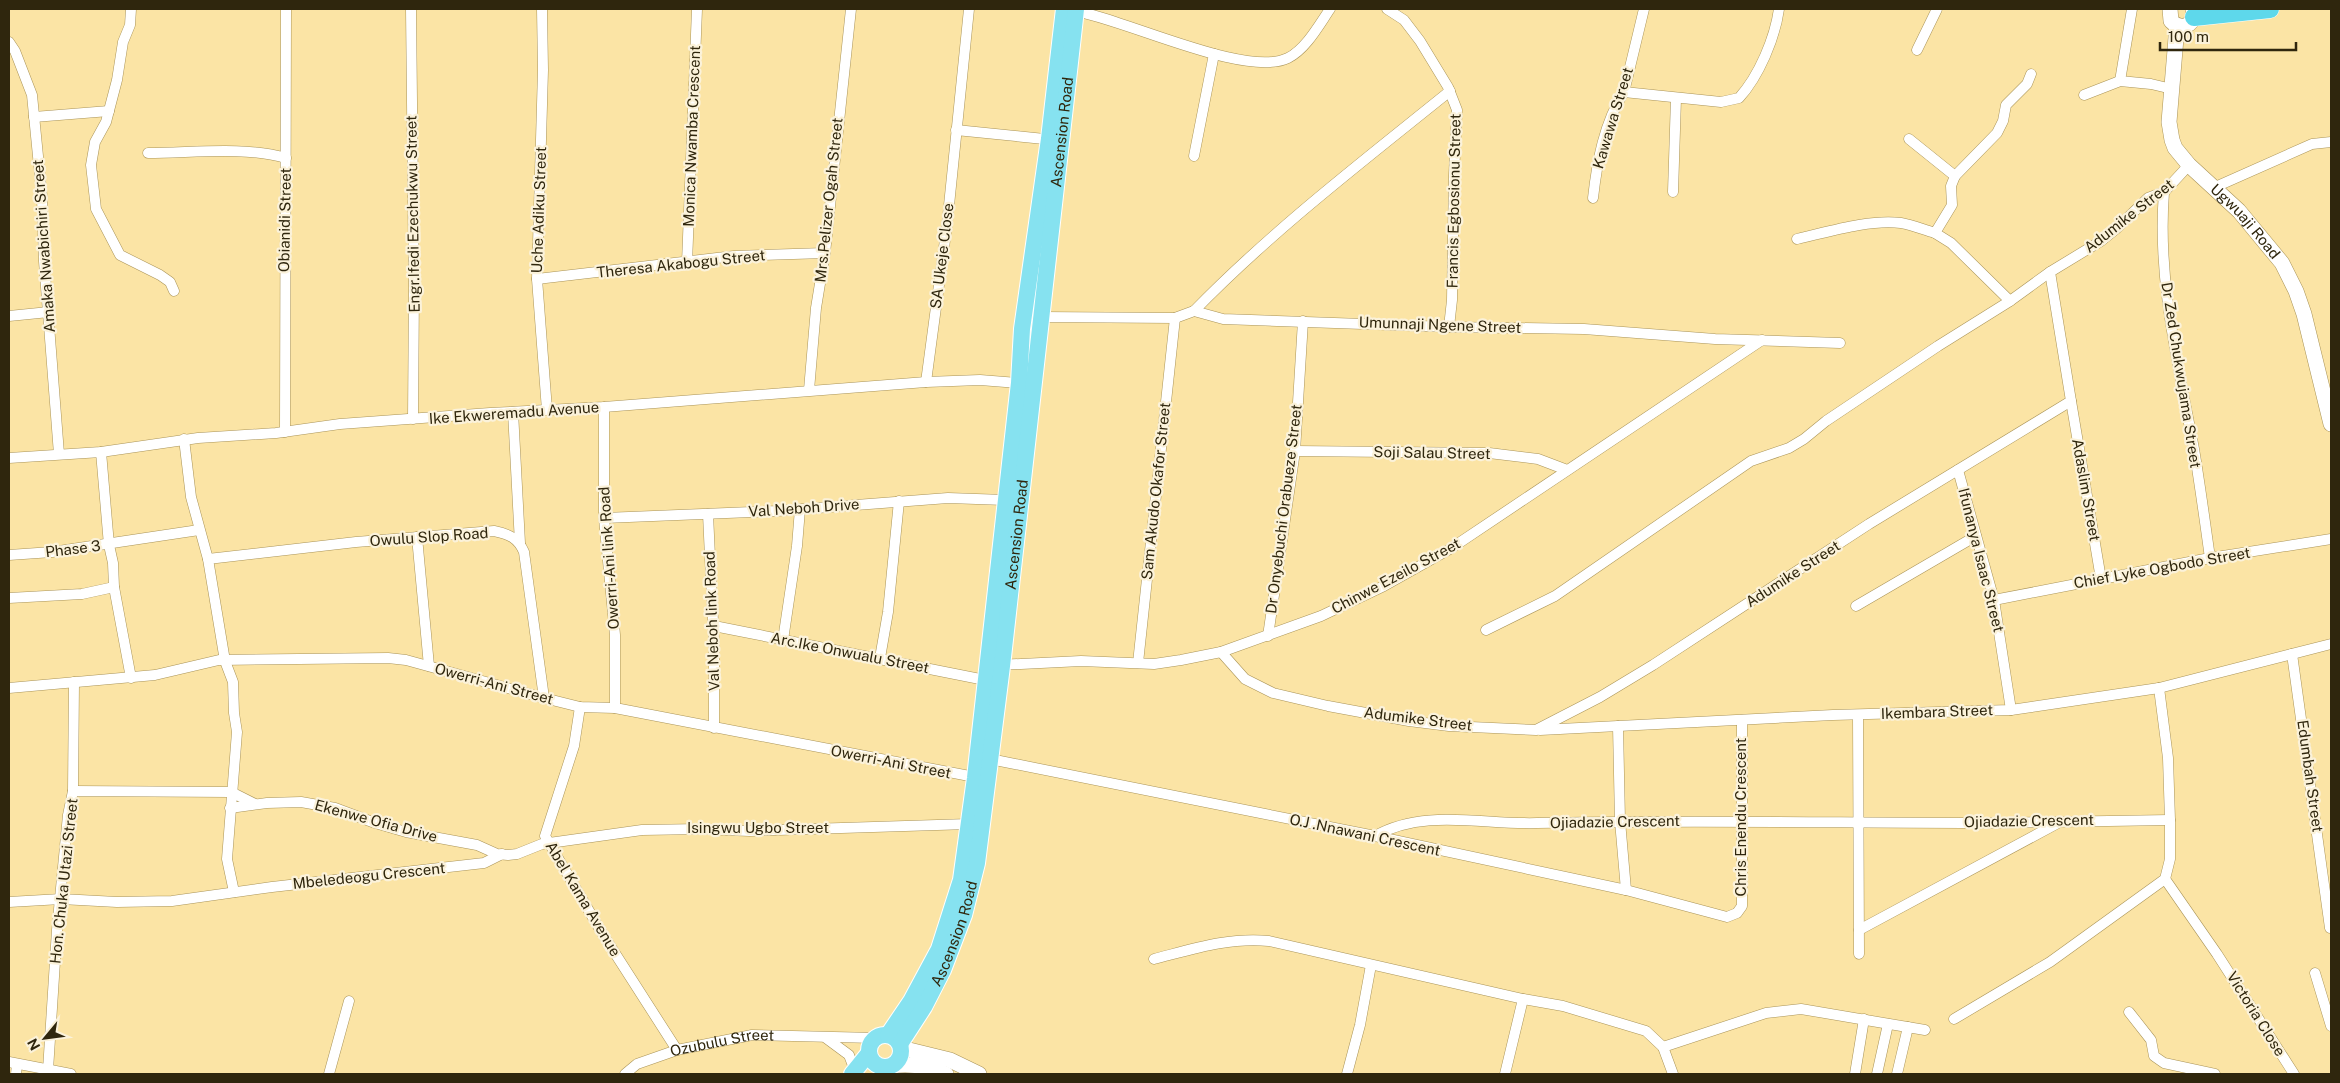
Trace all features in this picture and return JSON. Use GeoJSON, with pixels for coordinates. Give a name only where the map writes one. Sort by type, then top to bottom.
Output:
{"type":"FeatureCollection","features":[{"type":"Feature","properties":{"kind":"highway"},"geometry":{"type":"LineString","coordinates":[[2194,13],[2270,9]]}},
{"type":"Feature","properties":{"kind":"main road","name":"Ascension Road"},"geometry":{"type":"LineString","coordinates":[[887,1043],[937,982],[964,915],[977,863],[981,779],[1041,317],[1055,140],[1070,9]]}},
{"type":"Feature","properties":{"kind":"main road"},"geometry":{"type":"LineString","coordinates":[[2170,9],[2170,17],[2177,26],[2188,25],[2194,13]]}},
{"type":"Feature","properties":{"kind":"main road","name":"Ugwuaji Road"},"geometry":{"type":"LineString","coordinates":[[2177,26],[2169,122],[2175,148],[2189,165],[2257,230],[2282,263],[2296,291],[2304,314],[2331,424]]}},
{"type":"Feature","properties":{"kind":"main road","name":"Ascension Road"},"geometry":{"type":"LineString","coordinates":[[994,673],[1005,500],[1020,383],[1022,329],[1055,140]]}},
{"type":"Feature","properties":{"kind":"main road","name":"Ascension Road"},"geometry":{"type":"LineString","coordinates":[[887,1043],[939,950],[961,880],[969,824],[981,779]]}},
{"type":"Feature","properties":{"kind":"main road"},"geometry":{"type":"LineString","coordinates":[[887,1043],[876,1064],[886,1069],[905,1064],[922,1066],[934,1068],[946,1074]]}},
{"type":"Feature","properties":{"kind":"main road"},"geometry":{"type":"LineString","coordinates":[[886,1069],[898,1060],[887,1043]]}},
{"type":"Feature","properties":{"kind":"main road"},"geometry":{"type":"LineString","coordinates":[[854,1073],[887,1043]]}},
{"type":"Feature","properties":{"kind":"main road","name":"Ozubulu Street"},"geometry":{"type":"LineString","coordinates":[[887,1043],[950,1060],[979,1074]]}},
{"type":"Feature","properties":{"kind":"street"},"geometry":{"type":"LineString","coordinates":[[131,9],[130,25],[123,42],[117,80],[109,111],[106,122],[95,142],[91,165],[96,208],[120,255],[160,275],[170,282],[174,291]]}},
{"type":"Feature","properties":{"kind":"street","name":"Obianidi Street"},"geometry":{"type":"LineString","coordinates":[[286,9],[286,432]]}},
{"type":"Feature","properties":{"kind":"street","name":"Engr.Ifedi Ezechukwu Street"},"geometry":{"type":"LineString","coordinates":[[412,9],[413,419]]}},
{"type":"Feature","properties":{"kind":"street","name":"Uche Adiku Street"},"geometry":{"type":"LineString","coordinates":[[542,9],[543,70],[537,279],[547,410]]}},
{"type":"Feature","properties":{"kind":"street","name":"Monica Nwamba Crescent"},"geometry":{"type":"LineString","coordinates":[[687,263],[690,135],[697,9]]}},
{"type":"Feature","properties":{"kind":"street","name":"Mrs.Pelizer Ogah Street"},"geometry":{"type":"LineString","coordinates":[[809,390],[816,308],[825,253],[851,9]]}},
{"type":"Feature","properties":{"kind":"street","name":"SA Ukeje Close"},"geometry":{"type":"LineString","coordinates":[[926,382],[946,226],[969,9]]}},
{"type":"Feature","properties":{"kind":"street"},"geometry":{"type":"LineString","coordinates":[[1070,9],[1214,54],[1265,64],[1278,62],[1290,57],[1302,47],[1330,9]]}},
{"type":"Feature","properties":{"kind":"street","name":"Francis Egbosionu Street"},"geometry":{"type":"LineString","coordinates":[[1387,9],[1404,20],[1420,41],[1450,91],[1457,110],[1458,134],[1454,175],[1454,239],[1449,327]]}},
{"type":"Feature","properties":{"kind":"street","name":"Kawawa Street"},"geometry":{"type":"LineString","coordinates":[[1592,198],[1597,159],[1617,103],[1624,92],[1644,9]]}},
{"type":"Feature","properties":{"kind":"street"},"geometry":{"type":"LineString","coordinates":[[1624,92],[1721,102],[1739,98],[1768,50],[1778,21],[1779,9]]}},
{"type":"Feature","properties":{"kind":"street"},"geometry":{"type":"LineString","coordinates":[[1918,50],[1938,9]]}},
{"type":"Feature","properties":{"kind":"street"},"geometry":{"type":"LineString","coordinates":[[2120,81],[2132,9]]}},
{"type":"Feature","properties":{"kind":"street","name":"Amaka Nwabichiri Street"},"geometry":{"type":"LineString","coordinates":[[9,42],[15,51],[32,95],[59,454]]}},
{"type":"Feature","properties":{"kind":"street"},"geometry":{"type":"LineString","coordinates":[[1194,156],[1214,54]]}},
{"type":"Feature","properties":{"kind":"street"},"geometry":{"type":"LineString","coordinates":[[1935,233],[1952,205],[1951,186],[1955,176],[1997,133],[2006,105],[2027,84],[2031,74]]}},
{"type":"Feature","properties":{"kind":"street"},"geometry":{"type":"LineString","coordinates":[[2084,95],[2120,81],[2172,88]]}},
{"type":"Feature","properties":{"kind":"street"},"geometry":{"type":"LineString","coordinates":[[1022,329],[1041,317],[1176,318],[1194,311],[1279,229],[1450,91]]}},
{"type":"Feature","properties":{"kind":"street"},"geometry":{"type":"LineString","coordinates":[[1673,192],[1676,98]]}},
{"type":"Feature","properties":{"kind":"street"},"geometry":{"type":"LineString","coordinates":[[34,117],[109,111]]}},
{"type":"Feature","properties":{"kind":"street"},"geometry":{"type":"LineString","coordinates":[[956,130],[1055,140]]}},
{"type":"Feature","properties":{"kind":"street"},"geometry":{"type":"LineString","coordinates":[[1909,139],[1955,176]]}},
{"type":"Feature","properties":{"kind":"street"},"geometry":{"type":"LineString","coordinates":[[2213,188],[2312,144],[2331,142]]}},
{"type":"Feature","properties":{"kind":"street"},"geometry":{"type":"LineString","coordinates":[[148,153],[237,152],[270,154],[286,158]]}},
{"type":"Feature","properties":{"kind":"street","name":"Adumike Street"},"geometry":{"type":"LineString","coordinates":[[1486,630],[1555,596],[1751,461],[1789,448],[1804,439],[1826,421],[1938,346],[2010,301],[2050,272],[2101,241],[2148,198],[2164,192],[2189,165]]}},
{"type":"Feature","properties":{"kind":"street","name":"Dr Zed Chukwujama Street"},"geometry":{"type":"LineString","coordinates":[[2164,192],[2161,226],[2162,254],[2171,331],[2194,450],[2210,558]]}},
{"type":"Feature","properties":{"kind":"street"},"geometry":{"type":"LineString","coordinates":[[1797,239],[1841,229],[1893,223],[1910,225],[1935,233],[1951,243],[2010,301]]}},
{"type":"Feature","properties":{"kind":"street","name":"Theresa Akabogu Street"},"geometry":{"type":"LineString","coordinates":[[537,279],[743,255],[825,253]]}},
{"type":"Feature","properties":{"kind":"street"},"geometry":{"type":"LineString","coordinates":[[2050,272],[2070,401]]}},
{"type":"Feature","properties":{"kind":"street","name":"Umunnaji Ngene Street"},"geometry":{"type":"LineString","coordinates":[[1194,311],[1223,318],[1303,322],[1584,329],[1646,332],[1715,339],[1840,343]]}},
{"type":"Feature","properties":{"kind":"street"},"geometry":{"type":"LineString","coordinates":[[9,316],[49,312]]}},
{"type":"Feature","properties":{"kind":"street","name":"Sam Akudo Okafor Street"},"geometry":{"type":"LineString","coordinates":[[1138,663],[1176,318]]}},
{"type":"Feature","properties":{"kind":"street","name":"Dr Onyebuchi Orabueze Street"},"geometry":{"type":"LineString","coordinates":[[1268,636],[1294,451],[1303,322]]}},
{"type":"Feature","properties":{"kind":"street","name":"Chinwe Ezeilo Street"},"geometry":{"type":"LineString","coordinates":[[994,673],[1082,661],[1138,663],[1181,660],[1221,652],[1321,616],[1384,586],[1450,548],[1762,340]]}},
{"type":"Feature","properties":{"kind":"street","name":"Ike Ekweremadu Avenue"},"geometry":{"type":"LineString","coordinates":[[9,458],[101,452],[184,439],[286,432],[340,424],[604,407],[926,382],[980,380],[1020,383]]}},
{"type":"Feature","properties":{"kind":"street","name":"Adumike Street"},"geometry":{"type":"LineString","coordinates":[[1221,652],[1245,679],[1273,693],[1328,706],[1409,721],[1450,726],[1536,730],[1600,697],[1653,665],[1869,524],[2070,401]]}},
{"type":"Feature","properties":{"kind":"street","name":"Adaslim Street"},"geometry":{"type":"LineString","coordinates":[[2070,401],[2101,579]]}},
{"type":"Feature","properties":{"kind":"street","name":"Owerri-Ani link Road"},"geometry":{"type":"LineString","coordinates":[[604,407],[604,518],[615,635],[614,708]]}},
{"type":"Feature","properties":{"kind":"street"},"geometry":{"type":"LineString","coordinates":[[513,412],[520,542],[524,552],[544,698]]}},
{"type":"Feature","properties":{"kind":"street"},"geometry":{"type":"LineString","coordinates":[[184,439],[191,497],[208,559],[225,661],[234,682],[234,713],[237,732],[231,792],[228,867],[234,892]]}},
{"type":"Feature","properties":{"kind":"street","name":"Soji Salau Street"},"geometry":{"type":"LineString","coordinates":[[1294,451],[1489,453],[1538,459],[1567,470]]}},
{"type":"Feature","properties":{"kind":"street"},"geometry":{"type":"LineString","coordinates":[[101,452],[109,545],[199,530]]}},
{"type":"Feature","properties":{"kind":"street","name":"Ifunanya Isaac Street"},"geometry":{"type":"LineString","coordinates":[[1958,470],[1994,600],[2011,710]]}},
{"type":"Feature","properties":{"kind":"street","name":"Val Neboh Drive"},"geometry":{"type":"LineString","coordinates":[[604,518],[800,509],[948,498],[1005,500]]}},
{"type":"Feature","properties":{"kind":"street"},"geometry":{"type":"LineString","coordinates":[[880,658],[888,612],[899,501]]}},
{"type":"Feature","properties":{"kind":"street"},"geometry":{"type":"LineString","coordinates":[[783,640],[797,546],[800,509]]}},
{"type":"Feature","properties":{"kind":"street","name":"Val Neboh link Road"},"geometry":{"type":"LineString","coordinates":[[708,514],[714,626],[714,728]]}},
{"type":"Feature","properties":{"kind":"street","name":"Owulu Slop Road"},"geometry":{"type":"LineString","coordinates":[[208,559],[417,537],[494,532],[513,536],[520,542]]}},
{"type":"Feature","properties":{"kind":"street"},"geometry":{"type":"LineString","coordinates":[[1856,606],[1976,536]]}},
{"type":"Feature","properties":{"kind":"street"},"geometry":{"type":"LineString","coordinates":[[417,537],[429,666]]}},
{"type":"Feature","properties":{"kind":"street","name":"Chief Lyke Ogbodo Street"},"geometry":{"type":"LineString","coordinates":[[1994,600],[2210,558],[2331,539]]}},
{"type":"Feature","properties":{"kind":"street","name":"Phase 3"},"geometry":{"type":"LineString","coordinates":[[9,555],[109,545],[114,563],[114,587],[131,678]]}},
{"type":"Feature","properties":{"kind":"street"},"geometry":{"type":"LineString","coordinates":[[9,598],[82,594],[114,587]]}},
{"type":"Feature","properties":{"kind":"street","name":"Arc.Ike Onwualu Street"},"geometry":{"type":"LineString","coordinates":[[714,626],[880,658],[994,673]]}},
{"type":"Feature","properties":{"kind":"street","name":"Ikembara Street"},"geometry":{"type":"LineString","coordinates":[[1536,730],[2011,710],[2159,688],[2331,644]]}},
{"type":"Feature","properties":{"kind":"street","name":"Edumbah Street"},"geometry":{"type":"LineString","coordinates":[[2292,654],[2330,928]]}},
{"type":"Feature","properties":{"kind":"street","name":"Owerri-Ani Street"},"geometry":{"type":"LineString","coordinates":[[9,688],[131,678],[169,672],[219,660],[388,658],[429,666],[580,707],[614,708],[981,779]]}},
{"type":"Feature","properties":{"kind":"street"},"geometry":{"type":"LineString","coordinates":[[73,791],[74,682]]}},
{"type":"Feature","properties":{"kind":"street"},"geometry":{"type":"LineString","coordinates":[[1954,1019],[2050,962],[2164,879],[2170,859],[2170,820],[2168,758],[2159,688]]}},
{"type":"Feature","properties":{"kind":"street","name":"Abel Kama Avenue"},"geometry":{"type":"LineString","coordinates":[[580,707],[574,746],[545,833],[548,843],[677,1050]]}},
{"type":"Feature","properties":{"kind":"street"},"geometry":{"type":"LineString","coordinates":[[1858,715],[1859,954]]}},
{"type":"Feature","properties":{"kind":"street","name":"Chris Enendu Crescent"},"geometry":{"type":"LineString","coordinates":[[1736,913],[1742,906],[1740,821],[1742,720]]}},
{"type":"Feature","properties":{"kind":"street"},"geometry":{"type":"LineString","coordinates":[[1618,726],[1620,821],[1626,890]]}},
{"type":"Feature","properties":{"kind":"street","name":"O.J .Nnawani Crescent"},"geometry":{"type":"LineString","coordinates":[[984,757],[1375,836],[1626,890],[1727,917],[1736,913]]}},
{"type":"Feature","properties":{"kind":"street","name":"Hon. Chuka Utazi Street"},"geometry":{"type":"LineString","coordinates":[[48,1070],[68,815],[73,791],[231,792]]}},
{"type":"Feature","properties":{"kind":"street"},"geometry":{"type":"LineString","coordinates":[[231,792],[255,804]]}},
{"type":"Feature","properties":{"kind":"street","name":"Ekenwe Ofia Drive"},"geometry":{"type":"LineString","coordinates":[[230,808],[255,804],[301,802],[335,808],[375,823],[429,837],[477,845],[502,854],[517,854],[548,843]]}},
{"type":"Feature","properties":{"kind":"street","name":"Ojiadazie Crescent"},"geometry":{"type":"LineString","coordinates":[[1375,836],[1394,827],[1456,819],[1523,824],[1620,821],[2170,820]]}},
{"type":"Feature","properties":{"kind":"street"},"geometry":{"type":"LineString","coordinates":[[1859,930],[2061,821]]}},
{"type":"Feature","properties":{"kind":"street","name":"Isingwu Ugbo Street"},"geometry":{"type":"LineString","coordinates":[[548,843],[642,830],[700,829],[750,831],[969,824]]}},
{"type":"Feature","properties":{"kind":"street","name":"Mbeledeogu Crescent"},"geometry":{"type":"LineString","coordinates":[[9,902],[62,900],[150,902],[484,864],[502,854]]}},
{"type":"Feature","properties":{"kind":"street","name":"Victoria Close"},"geometry":{"type":"LineString","coordinates":[[2164,879],[2218,954],[2294,1074]]}},
{"type":"Feature","properties":{"kind":"street"},"geometry":{"type":"LineString","coordinates":[[1154,959],[1227,941],[1247,939],[1270,941],[1524,999],[1563,1006],[1646,1032],[1663,1047],[1673,1074]]}},
{"type":"Feature","properties":{"kind":"street"},"geometry":{"type":"LineString","coordinates":[[1347,1074],[1360,1025],[1371,965]]}},
{"type":"Feature","properties":{"kind":"street"},"geometry":{"type":"LineString","coordinates":[[2315,973],[2331,1026]]}},
{"type":"Feature","properties":{"kind":"street"},"geometry":{"type":"LineString","coordinates":[[1504,1074],[1524,999]]}},
{"type":"Feature","properties":{"kind":"street"},"geometry":{"type":"LineString","coordinates":[[329,1074],[348,1001]]}},
{"type":"Feature","properties":{"kind":"street"},"geometry":{"type":"LineString","coordinates":[[1663,1047],[1766,1013],[1782,1010],[1801,1009],[1924,1030]]}},
{"type":"Feature","properties":{"kind":"street"},"geometry":{"type":"LineString","coordinates":[[2129,1012],[2151,1040],[2154,1056],[2164,1063],[2215,1074]]}},
{"type":"Feature","properties":{"kind":"street"},"geometry":{"type":"LineString","coordinates":[[1855,1074],[1864,1019]]}},
{"type":"Feature","properties":{"kind":"street"},"geometry":{"type":"LineString","coordinates":[[1877,1074],[1888,1024]]}},
{"type":"Feature","properties":{"kind":"street"},"geometry":{"type":"LineString","coordinates":[[1897,1074],[1908,1027]]}},
{"type":"Feature","properties":{"kind":"street","name":"Ozubulu Street"},"geometry":{"type":"LineString","coordinates":[[625,1074],[638,1064],[677,1050],[752,1035],[826,1037],[887,1043]]}},
{"type":"Feature","properties":{"kind":"street"},"geometry":{"type":"LineString","coordinates":[[826,1037],[848,1055],[854,1073]]}},
{"type":"Feature","properties":{"kind":"street"},"geometry":{"type":"LineString","coordinates":[[14,1067],[71,1074]]}}]}
